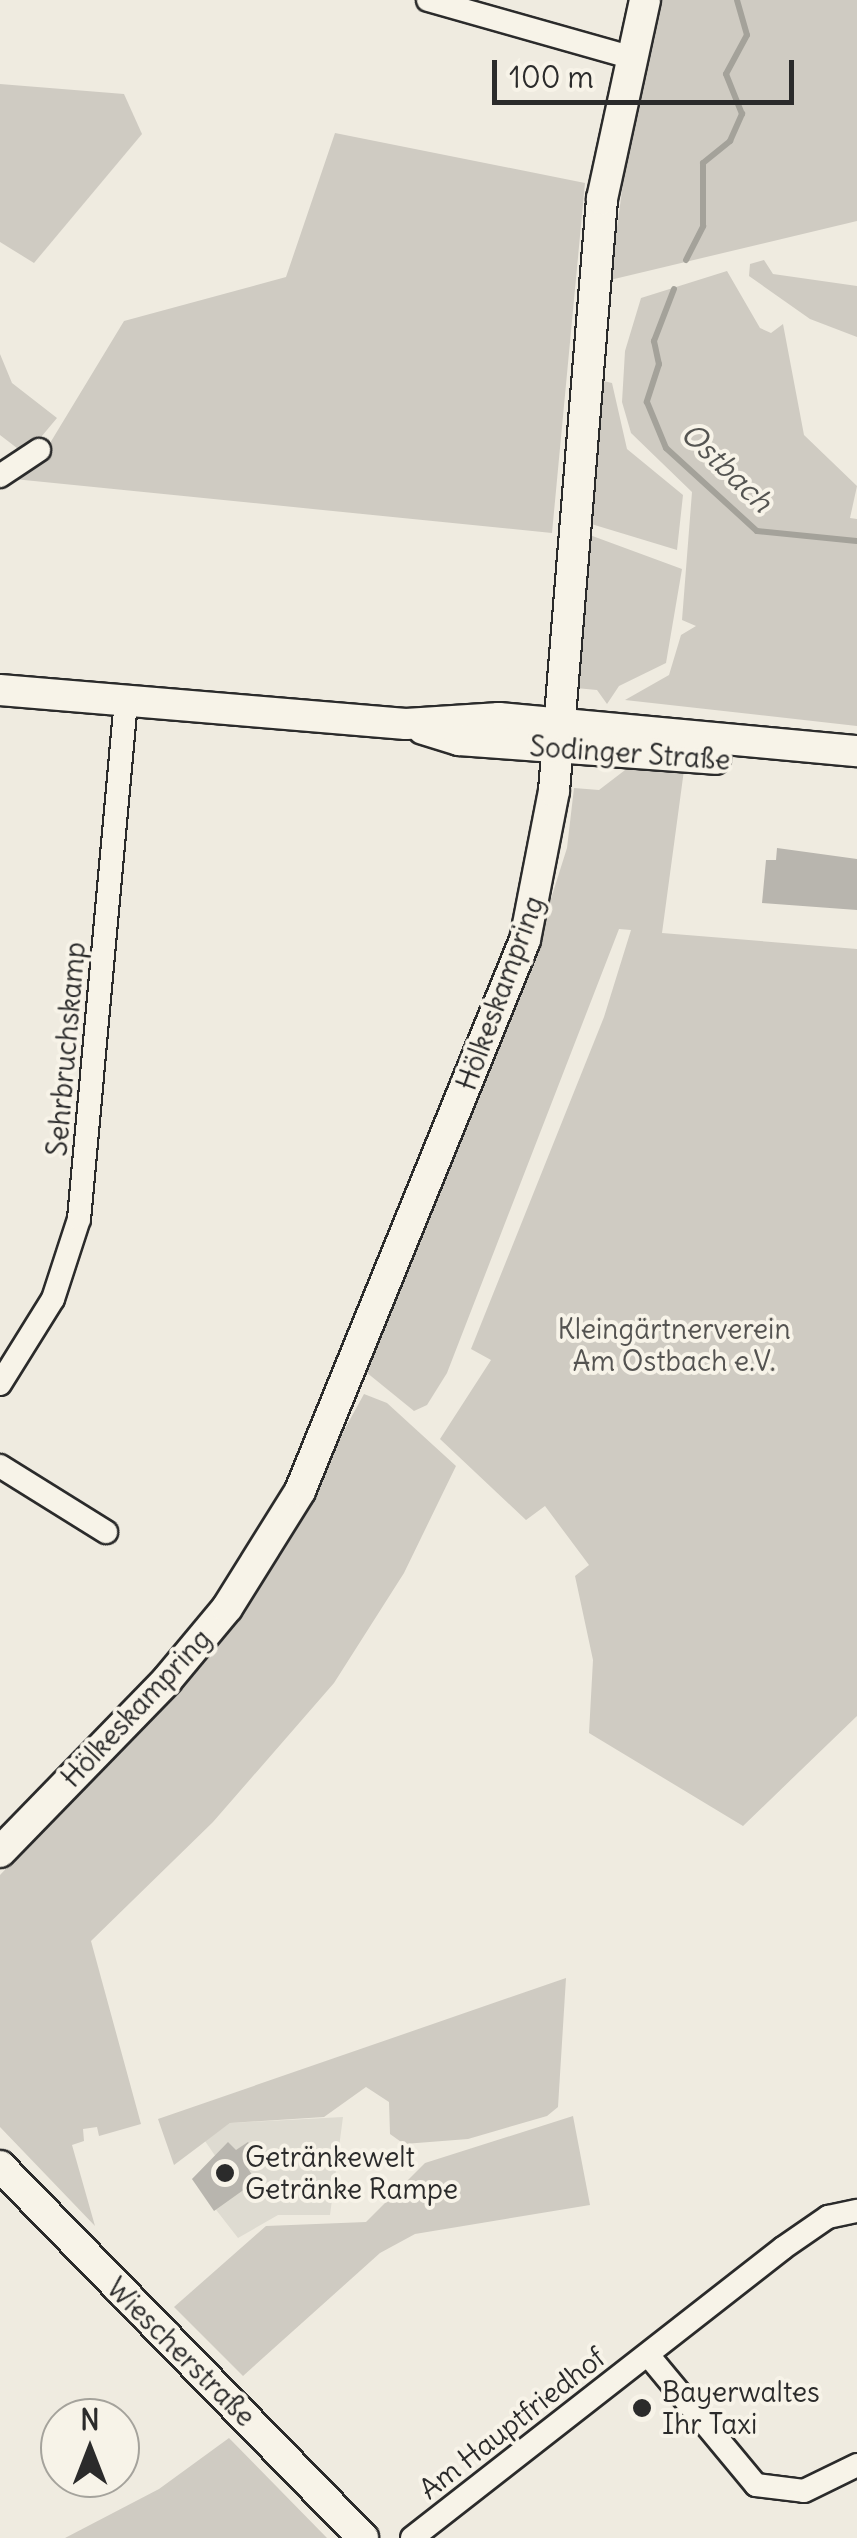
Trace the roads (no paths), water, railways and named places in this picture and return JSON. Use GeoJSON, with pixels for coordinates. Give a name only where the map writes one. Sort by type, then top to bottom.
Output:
{"type":"FeatureCollection","features":[{"type":"Feature","properties":{"kind":"main road","name":"Hölkeskampring"},"geometry":{"type":"LineString","coordinates":[[0,1852],[167,1680],[227,1608],[300,1491],[525,940],[560,736],[577,464],[602,199],[644,0]]}},
{"type":"Feature","properties":{"kind":"main road","name":"Sodinger Straße"},"geometry":{"type":"LineString","coordinates":[[0,690],[406,724],[459,740],[560,736],[857,750]]}},
{"type":"Feature","properties":{"kind":"main road","name":"Sodinger Straße"},"geometry":{"type":"LineString","coordinates":[[560,736],[857,770]]}},
{"type":"Feature","properties":{"kind":"main road","name":"Wiescherstraße"},"geometry":{"type":"LineString","coordinates":[[0,2166],[363,2538]]}},
{"type":"Feature","properties":{"kind":"street"},"geometry":{"type":"LineString","coordinates":[[428,0],[630,57]]}},
{"type":"Feature","properties":{"kind":"street"},"geometry":{"type":"LineString","coordinates":[[0,476],[39,450]]}},
{"type":"Feature","properties":{"kind":"street","name":"Sehrbruchskamp"},"geometry":{"type":"LineString","coordinates":[[0,1384],[53,1299],[80,1220],[126,700]]}},
{"type":"Feature","properties":{"kind":"street"},"geometry":{"type":"LineString","coordinates":[[0,1466],[106,1532]]}},
{"type":"Feature","properties":{"kind":"street","name":"Am Hauptfriedhof"},"geometry":{"type":"LineString","coordinates":[[412,2538],[828,2216],[857,2211]]}},
{"type":"Feature","properties":{"kind":"street","name":"Am Hauptfriedhof"},"geometry":{"type":"LineString","coordinates":[[648,2355],[756,2485],[804,2491],[857,2465]]}},
{"type":"Feature","properties":{"kind":"waterway","name":"Ostbach"},"geometry":{"type":"LineString","coordinates":[[686,260],[703,226],[703,163],[730,141],[742,114],[726,74],[747,35],[737,0]]}},
{"type":"Feature","properties":{"kind":"waterway","name":"Ostbach"},"geometry":{"type":"LineString","coordinates":[[674,289],[654,341],[659,364],[647,402],[666,448],[757,531],[857,541]]}},
{"type":"Feature","properties":{"kind":"place","name":"Getränkewelt Getränke Rampe"},"geometry":{"type":"Point","coordinates":[225,2173]}},
{"type":"Feature","properties":{"kind":"place","name":"Bayerwaltes Ihr Taxi"},"geometry":{"type":"Point","coordinates":[642,2408]}},
{"type":"Feature","properties":{"kind":"park label","name":"Kleingärtnerverein Am Ostbach e.V."},"geometry":{"type":"Point","coordinates":[674,1345]}}]}
